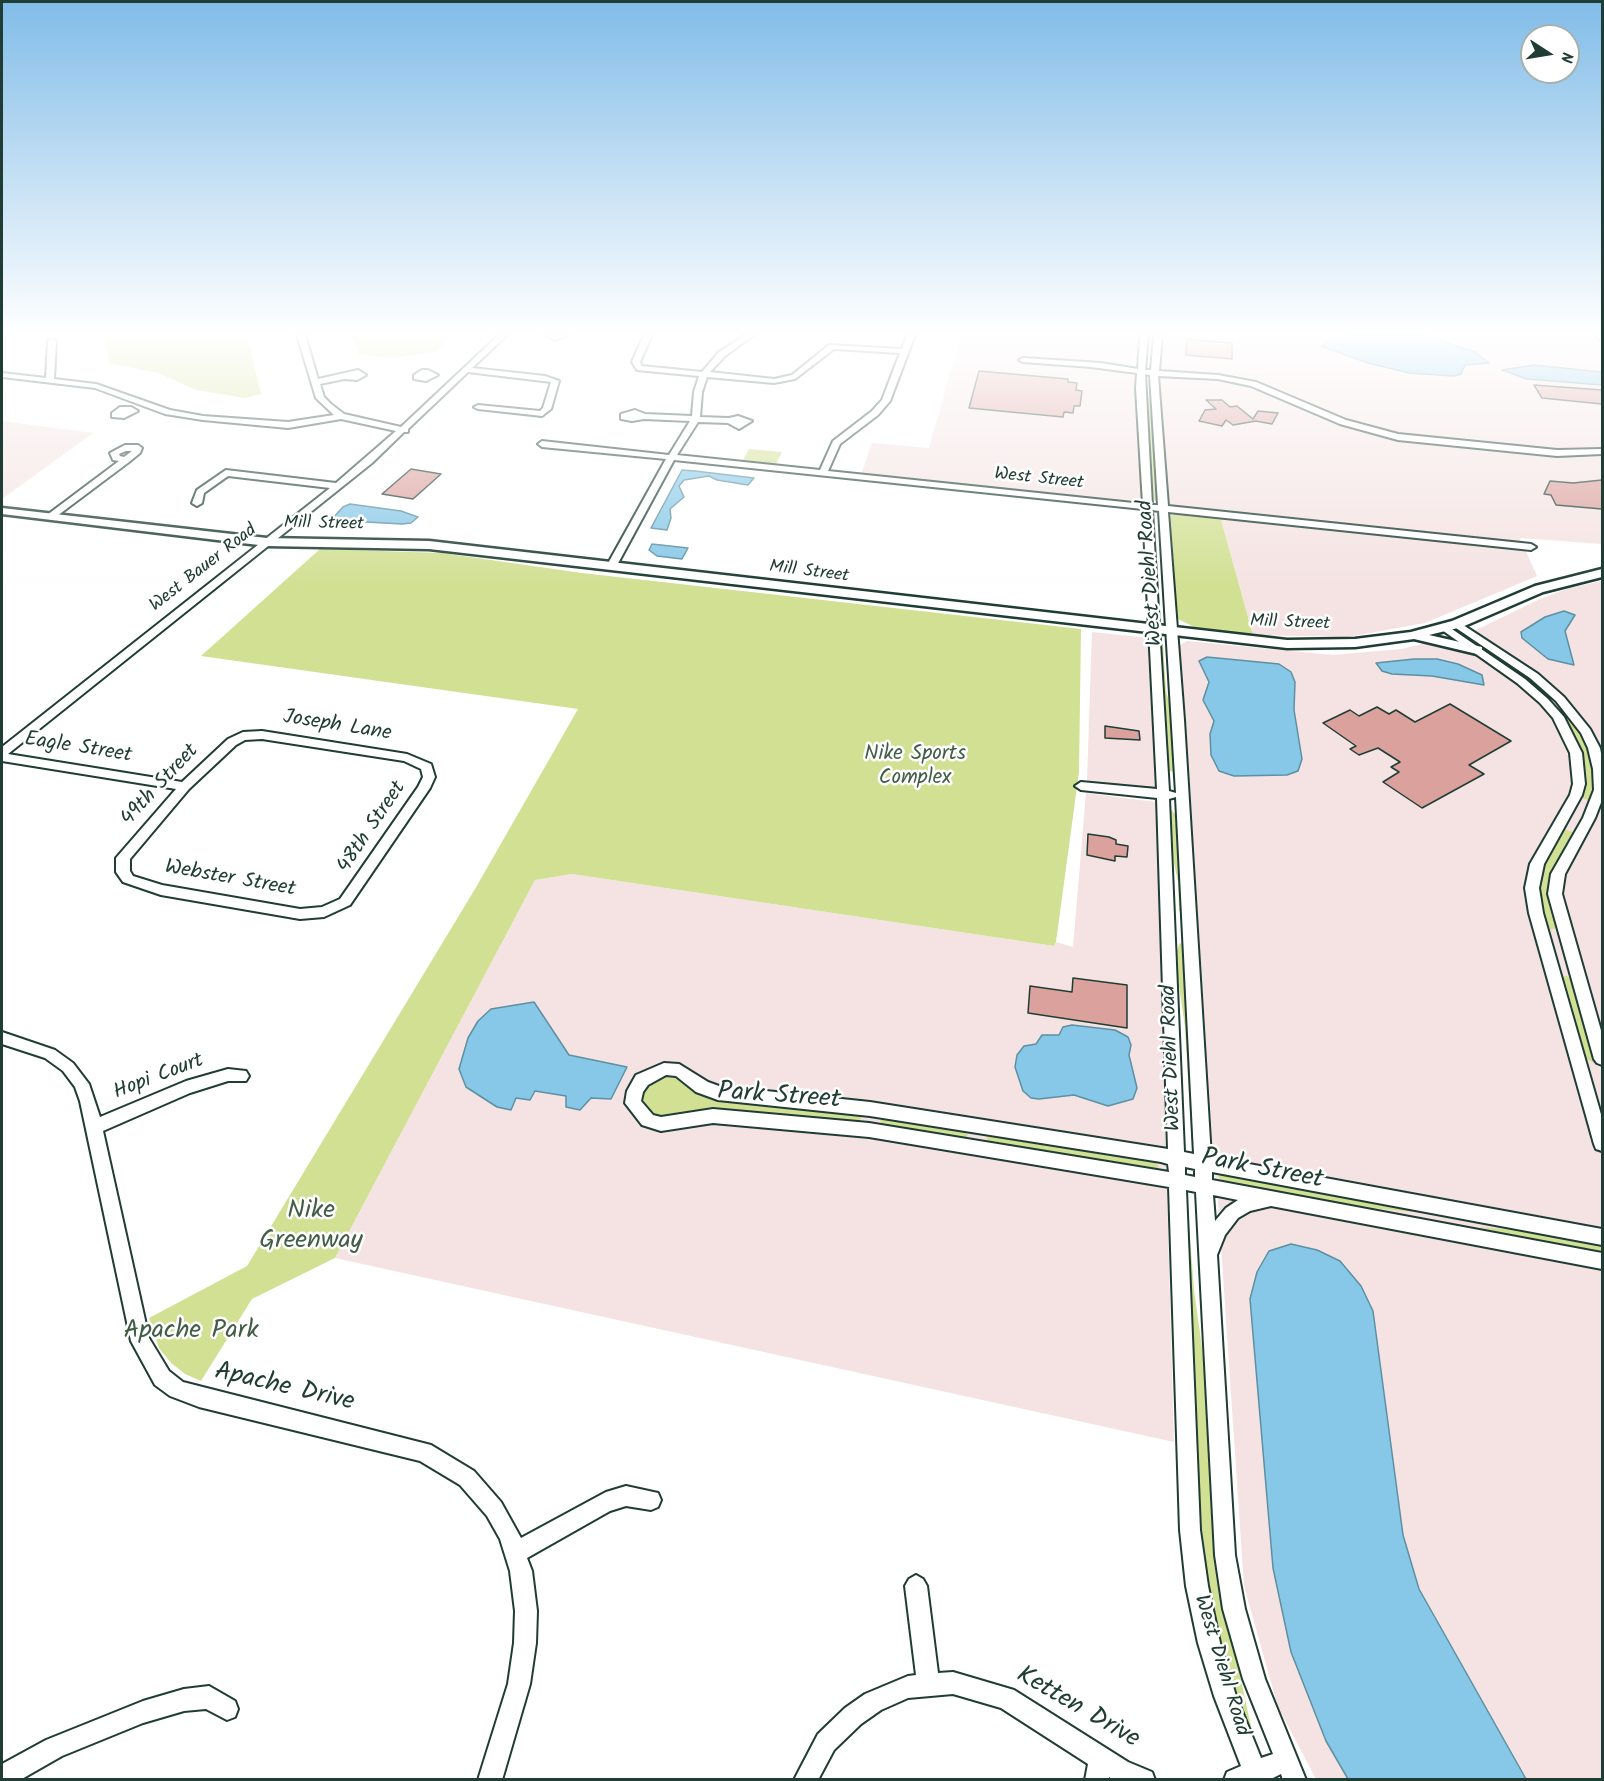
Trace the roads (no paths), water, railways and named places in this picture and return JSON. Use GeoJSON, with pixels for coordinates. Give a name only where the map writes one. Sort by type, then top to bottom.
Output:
{"type":"FeatureCollection","features":[{"type":"Feature","properties":{"kind":"main road","name":"Mill Street"},"geometry":{"type":"LineString","coordinates":[[2,511],[267,542],[429,545],[1298,645],[1355,643],[1412,636],[1452,626],[1539,589],[1602,573]]}},
{"type":"Feature","properties":{"kind":"main road"},"geometry":{"type":"LineString","coordinates":[[1412,636],[1477,650]]}},
{"type":"Feature","properties":{"kind":"street"},"geometry":{"type":"LineString","coordinates":[[211,418],[273,425],[307,423],[331,418]]}},
{"type":"Feature","properties":{"kind":"street"},"geometry":{"type":"LineString","coordinates":[[349,418],[377,426],[405,430]]}},
{"type":"Feature","properties":{"kind":"street","name":"West Bauer Road"},"geometry":{"type":"LineString","coordinates":[[4,750],[338,486],[417,418]]}},
{"type":"Feature","properties":{"kind":"street"},"geometry":{"type":"LineString","coordinates":[[680,418],[730,421]]}},
{"type":"Feature","properties":{"kind":"street"},"geometry":{"type":"LineString","coordinates":[[823,473],[836,443],[869,418]]}},
{"type":"Feature","properties":{"kind":"street","name":"West Diehl Road"},"geometry":{"type":"LineString","coordinates":[[1143,418],[1163,796],[1190,1530],[1197,1586],[1225,1696],[1249,1777]]}},
{"type":"Feature","properties":{"kind":"street","name":"West Diehl Road"},"geometry":{"type":"LineString","coordinates":[[1157,418],[1182,794],[1225,1555],[1234,1609],[1254,1679],[1291,1770]]}},
{"type":"Feature","properties":{"kind":"street"},"geometry":{"type":"LineString","coordinates":[[1334,418],[1398,437],[1557,453],[1602,451]]}},
{"type":"Feature","properties":{"kind":"street"},"geometry":{"type":"LineString","coordinates":[[611,567],[671,458],[696,419]]}},
{"type":"Feature","properties":{"kind":"street","name":"West Street"},"geometry":{"type":"LineString","coordinates":[[542,444],[1532,548]]}},
{"type":"Feature","properties":{"kind":"street"},"geometry":{"type":"LineString","coordinates":[[50,517],[126,460]]}},
{"type":"Feature","properties":{"kind":"street"},"geometry":{"type":"LineString","coordinates":[[197,503],[198,494],[226,473],[338,486]]}},
{"type":"Feature","properties":{"kind":"street"},"geometry":{"type":"LineString","coordinates":[[1452,626],[1477,650],[1521,681],[1544,701],[1558,717],[1576,753],[1579,784],[1576,795],[1536,864],[1532,888],[1536,913],[1602,1144]]}},
{"type":"Feature","properties":{"kind":"street"},"geometry":{"type":"LineString","coordinates":[[1452,626],[1534,676],[1560,699],[1586,732],[1594,748],[1599,770],[1600,790],[1589,818],[1558,874],[1555,894],[1602,1059]]}},
{"type":"Feature","properties":{"kind":"street","name":"Joseph Lane"},"geometry":{"type":"LineString","coordinates":[[243,736],[262,735],[340,747],[407,758],[423,764]]}},
{"type":"Feature","properties":{"kind":"street","name":"49th Street"},"geometry":{"type":"LineString","coordinates":[[123,872],[123,858],[129,848],[185,786],[225,747],[243,736]]}},
{"type":"Feature","properties":{"kind":"street","name":"Eagle Street"},"geometry":{"type":"LineString","coordinates":[[4,750],[185,786]]}},
{"type":"Feature","properties":{"kind":"street","name":"48th Street"},"geometry":{"type":"LineString","coordinates":[[335,908],[352,894],[424,788],[429,777],[423,764]]}},
{"type":"Feature","properties":{"kind":"street"},"geometry":{"type":"LineString","coordinates":[[1081,786],[1163,796],[1182,794]]}},
{"type":"Feature","properties":{"kind":"street","name":"Webster Street"},"geometry":{"type":"LineString","coordinates":[[123,872],[128,879],[140,885],[300,914],[324,912],[335,908]]}},
{"type":"Feature","properties":{"kind":"street","name":"Apache Drive"},"geometry":{"type":"LineString","coordinates":[[2,1038],[43,1050],[68,1067],[81,1084],[94,1127],[140,1341],[162,1378],[177,1389],[199,1397],[406,1447],[441,1460],[467,1478],[486,1497],[509,1534],[515,1553],[524,1590],[525,1643],[519,1684],[490,1779]]}},
{"type":"Feature","properties":{"kind":"street","name":"Park Street"},"geometry":{"type":"LineString","coordinates":[[1602,1237],[1177,1158],[870,1109],[718,1093],[702,1087],[679,1070],[664,1069],[642,1080],[635,1091],[633,1103],[648,1120],[661,1125],[713,1116],[869,1130],[1178,1181],[1602,1261]]}},
{"type":"Feature","properties":{"kind":"street","name":"Hopi Court"},"geometry":{"type":"LineString","coordinates":[[94,1127],[186,1088],[228,1075],[241,1076]]}},
{"type":"Feature","properties":{"kind":"street"},"geometry":{"type":"LineString","coordinates":[[1208,1256],[1218,1230],[1232,1213],[1247,1204],[1273,1199]]}},
{"type":"Feature","properties":{"kind":"street"},"geometry":{"type":"LineString","coordinates":[[515,1553],[606,1502],[626,1496],[651,1500]]}},
{"type":"Feature","properties":{"kind":"street"},"geometry":{"type":"LineString","coordinates":[[916,1586],[928,1685]]}},
{"type":"Feature","properties":{"kind":"street","name":"Ketten Drive"},"geometry":{"type":"LineString","coordinates":[[804,1779],[826,1742],[853,1716],[888,1694],[908,1687],[953,1683],[1006,1698],[1099,1769],[1121,1771],[1144,1779]]}},
{"type":"Feature","properties":{"kind":"street"},"geometry":{"type":"LineString","coordinates":[[2,1777],[54,1748],[143,1712],[184,1700],[209,1697],[227,1709]]}},
{"type":"Feature","properties":{"kind":"street"},"geometry":{"type":"LineString","coordinates":[[1249,1777],[1291,1770]]}},
{"type":"Feature","properties":{"kind":"water"},"geometry":{"type":"Polygon","coordinates":[[[682,470],[754,478],[748,485],[717,480],[709,476],[684,480],[679,486],[684,497],[670,509],[671,518],[667,530],[651,528],[682,470]]]}},
{"type":"Feature","properties":{"kind":"water"},"geometry":{"type":"Polygon","coordinates":[[[350,504],[401,511],[418,517],[411,523],[402,524],[331,520],[343,507],[350,504]]]}},
{"type":"Feature","properties":{"kind":"water"},"geometry":{"type":"Polygon","coordinates":[[[652,544],[688,548],[682,559],[657,556],[649,550],[652,544]]]}},
{"type":"Feature","properties":{"kind":"water"},"geometry":{"type":"Polygon","coordinates":[[[1564,611],[1575,615],[1565,631],[1574,665],[1548,659],[1522,638],[1521,632],[1545,617],[1564,611]]]}},
{"type":"Feature","properties":{"kind":"water"},"geometry":{"type":"Polygon","coordinates":[[[1207,657],[1279,664],[1291,672],[1295,682],[1294,710],[1302,759],[1298,771],[1287,775],[1234,776],[1219,771],[1211,755],[1210,734],[1214,721],[1203,700],[1209,682],[1199,661],[1207,657]]]}},
{"type":"Feature","properties":{"kind":"water"},"geometry":{"type":"Polygon","coordinates":[[[1437,659],[1458,664],[1482,675],[1484,685],[1432,676],[1392,674],[1382,671],[1376,663],[1437,659]]]}},
{"type":"Feature","properties":{"kind":"water"},"geometry":{"type":"Polygon","coordinates":[[[534,1002],[569,1055],[627,1067],[611,1099],[591,1098],[580,1110],[566,1107],[566,1096],[535,1091],[530,1100],[516,1098],[511,1110],[497,1107],[466,1087],[459,1069],[468,1038],[478,1021],[491,1009],[534,1002]]]}},
{"type":"Feature","properties":{"kind":"water"},"geometry":{"type":"Polygon","coordinates":[[[1072,1025],[1115,1030],[1128,1037],[1131,1045],[1129,1055],[1137,1088],[1133,1099],[1108,1106],[1074,1095],[1031,1098],[1023,1091],[1015,1067],[1017,1055],[1024,1046],[1036,1044],[1042,1035],[1059,1035],[1063,1027],[1072,1025]]]}},
{"type":"Feature","properties":{"kind":"water"},"geometry":{"type":"Polygon","coordinates":[[[1291,1244],[1317,1250],[1340,1261],[1361,1286],[1373,1311],[1403,1535],[1419,1589],[1526,1779],[1348,1779],[1326,1741],[1291,1652],[1273,1568],[1250,1299],[1257,1272],[1269,1251],[1291,1244]]]}},
{"type":"Feature","properties":{"kind":"park label","name":"Nike Sports Complex"},"geometry":{"type":"Point","coordinates":[915,767]}},
{"type":"Feature","properties":{"kind":"park label","name":"Nike Greenway"},"geometry":{"type":"Point","coordinates":[311,1228]}},
{"type":"Feature","properties":{"kind":"park label","name":"Apache Park"},"geometry":{"type":"Point","coordinates":[191,1333]}}]}
